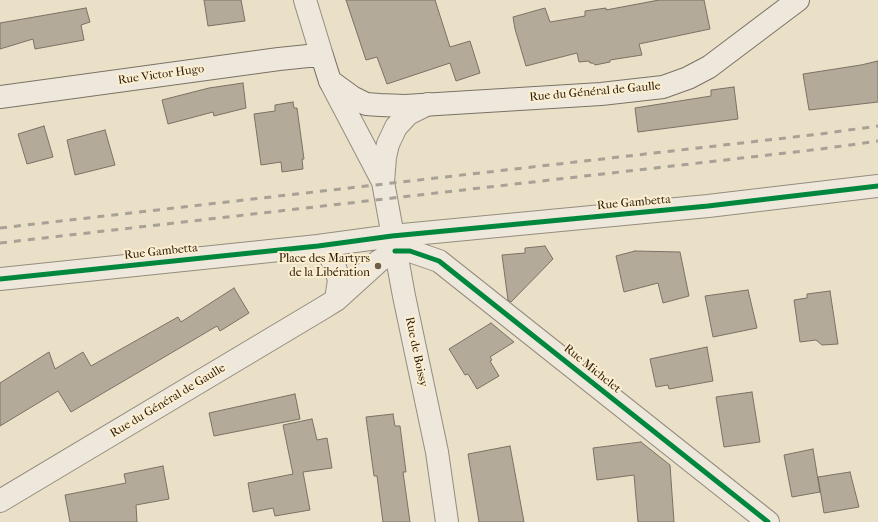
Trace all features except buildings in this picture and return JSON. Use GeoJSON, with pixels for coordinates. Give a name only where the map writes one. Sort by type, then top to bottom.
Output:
{"type":"FeatureCollection","features":[{"type":"Feature","properties":{"kind":"street","name":"Rue de Boissy"},"geometry":{"type":"LineString","coordinates":[[305,0],[330,81],[383,182]]}},
{"type":"Feature","properties":{"kind":"street","name":"Rue du Général de Gaulle"},"geometry":{"type":"LineString","coordinates":[[330,81],[352,97],[366,104],[401,106],[602,94],[662,87],[688,78],[709,67],[798,0]]}},
{"type":"Feature","properties":{"kind":"street","name":"Rue Victor Hugo"},"geometry":{"type":"LineString","coordinates":[[0,97],[279,59],[322,56]]}},
{"type":"Feature","properties":{"kind":"street","name":"Rue de Boissy"},"geometry":{"type":"LineString","coordinates":[[428,104],[408,114],[396,127],[385,157],[383,182],[393,244],[437,452],[447,522]]}},
{"type":"Feature","properties":{"kind":"street","name":"Rue Gambetta"},"geometry":{"type":"LineString","coordinates":[[393,244],[878,186]]}},
{"type":"Feature","properties":{"kind":"street"},"geometry":{"type":"LineString","coordinates":[[336,300],[339,280],[334,264],[324,245],[393,244]]}},
{"type":"Feature","properties":{"kind":"street"},"geometry":{"type":"LineString","coordinates":[[336,300],[379,261],[393,244]]}},
{"type":"Feature","properties":{"kind":"street","name":"Rue Michelet"},"geometry":{"type":"LineString","coordinates":[[393,244],[439,261],[768,522]]}},
{"type":"Feature","properties":{"kind":"street","name":"Rue Gambetta"},"geometry":{"type":"LineString","coordinates":[[0,279],[324,245]]}},
{"type":"Feature","properties":{"kind":"street","name":"Rue du Général de Gaulle"},"geometry":{"type":"LineString","coordinates":[[0,501],[336,300]]}},
{"type":"Feature","properties":{"kind":"railway"},"geometry":{"type":"LineString","coordinates":[[0,228],[820,134],[878,126]]}},
{"type":"Feature","properties":{"kind":"railway"},"geometry":{"type":"LineString","coordinates":[[0,243],[821,149],[878,141]]}},
{"type":"Feature","properties":{"kind":"cycle path"},"geometry":{"type":"LineString","coordinates":[[0,279],[318,246],[392,236],[708,206],[878,186]]}},
{"type":"Feature","properties":{"kind":"cycle path"},"geometry":{"type":"LineString","coordinates":[[395,251],[410,251],[439,261],[768,522]]}},
{"type":"Feature","properties":{"kind":"place","name":"Place des Martyrs de la Libération"},"geometry":{"type":"Point","coordinates":[378,266]}}]}
